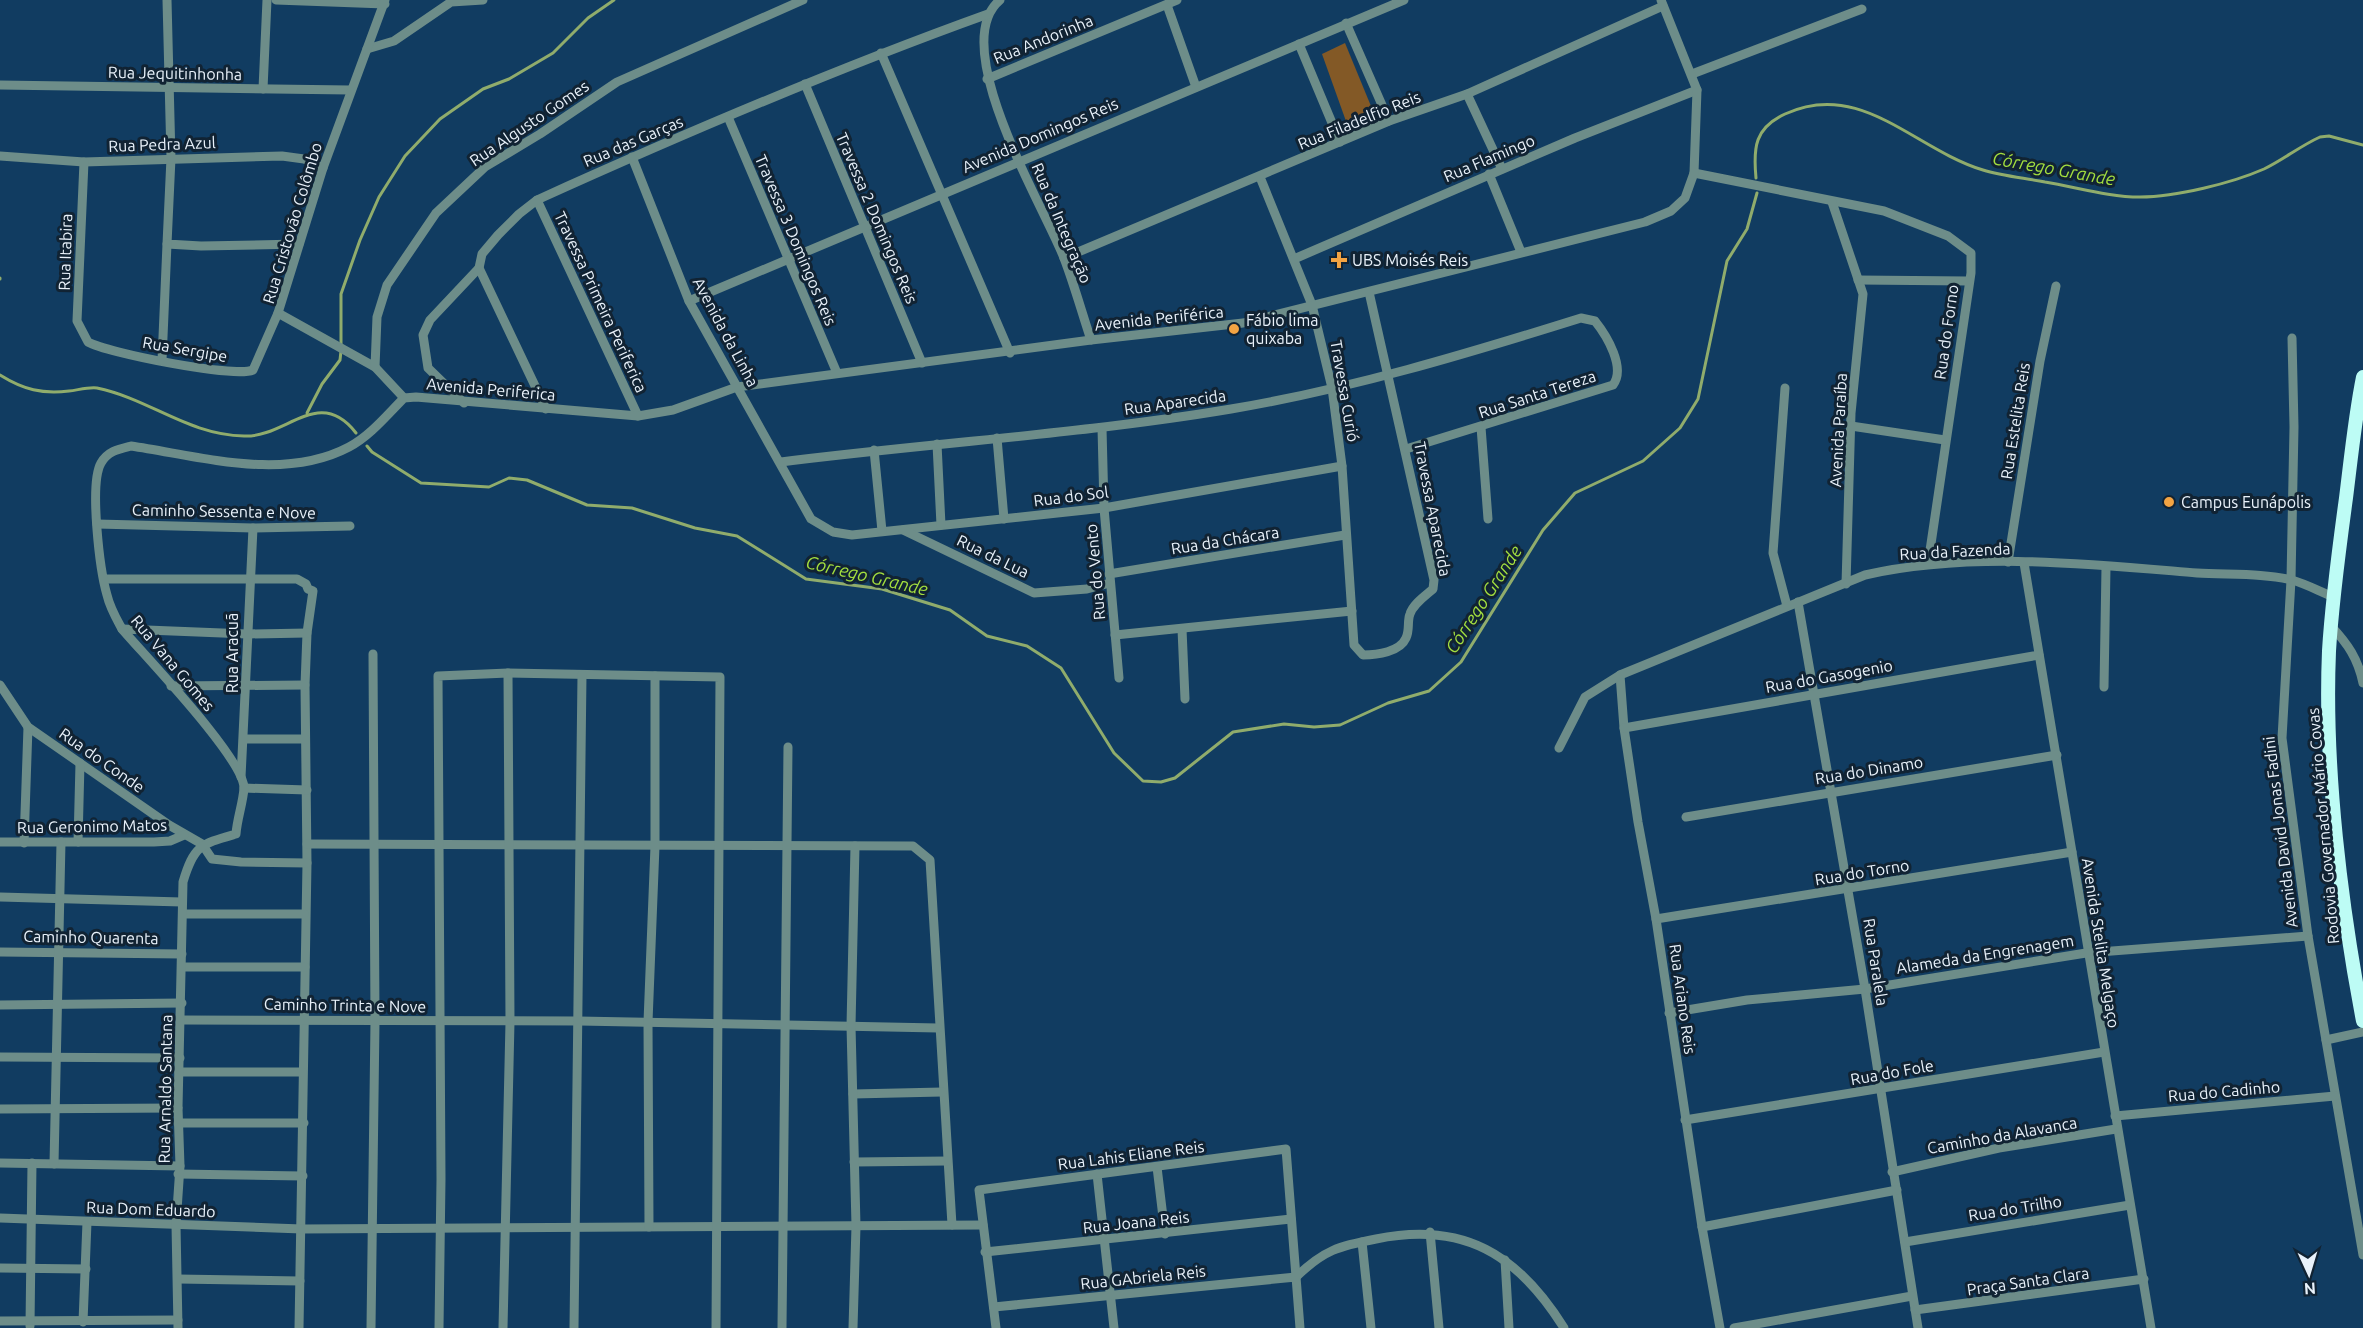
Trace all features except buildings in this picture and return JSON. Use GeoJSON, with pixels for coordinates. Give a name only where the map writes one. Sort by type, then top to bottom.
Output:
{"type":"FeatureCollection","features":[{"type":"Feature","properties":{"kind":"highway","name":"Rodovia Governador Mário Covas"},"geometry":{"type":"LineString","coordinates":[[2363,377],[2331,626],[2329,737],[2340,868],[2353,970],[2363,1021]]}},
{"type":"Feature","properties":{"kind":"street"},"geometry":{"type":"LineString","coordinates":[[162,360],[171,158],[168,0]]}},
{"type":"Feature","properties":{"kind":"street"},"geometry":{"type":"LineString","coordinates":[[263,89],[267,0]]}},
{"type":"Feature","properties":{"kind":"street"},"geometry":{"type":"LineString","coordinates":[[276,0],[384,2]]}},
{"type":"Feature","properties":{"kind":"street"},"geometry":{"type":"LineString","coordinates":[[367,49],[380,48],[394,41],[450,1],[483,0]]}},
{"type":"Feature","properties":{"kind":"street","name":"Rua Algusto Gomes"},"geometry":{"type":"LineString","coordinates":[[375,367],[377,316],[387,285],[436,213],[485,167],[617,82],[803,0]]}},
{"type":"Feature","properties":{"kind":"street"},"geometry":{"type":"LineString","coordinates":[[988,14],[1000,0]]}},
{"type":"Feature","properties":{"kind":"street","name":"Rua Andorinha"},"geometry":{"type":"LineString","coordinates":[[987,79],[1177,0]]}},
{"type":"Feature","properties":{"kind":"street","name":"Avenida Domingos Reis"},"geometry":{"type":"LineString","coordinates":[[689,301],[1404,0]]}},
{"type":"Feature","properties":{"kind":"street","name":"Rua Cristovão Colômbo"},"geometry":{"type":"LineString","coordinates":[[384,2],[323,168],[278,313],[375,367],[404,398]]}},
{"type":"Feature","properties":{"kind":"street"},"geometry":{"type":"LineString","coordinates":[[1662,3],[1697,90],[1694,173],[1832,202]]}},
{"type":"Feature","properties":{"kind":"street","name":"Rua Filadelfio Reis"},"geometry":{"type":"LineString","coordinates":[[1064,258],[1389,121],[1467,94],[1662,3]]}},
{"type":"Feature","properties":{"kind":"street"},"geometry":{"type":"LineString","coordinates":[[1167,6],[1196,87]]}},
{"type":"Feature","properties":{"kind":"street"},"geometry":{"type":"LineString","coordinates":[[1692,74],[1862,9]]}},
{"type":"Feature","properties":{"kind":"street","name":"Rua das Garças"},"geometry":{"type":"LineString","coordinates":[[465,403],[457,393],[431,374],[426,362],[423,335],[430,320],[479,268],[482,254],[498,235],[537,200],[632,157],[881,52],[988,14]]}},
{"type":"Feature","properties":{"kind":"street","name":"Rua da Integração"},"geometry":{"type":"LineString","coordinates":[[988,14],[984,36],[987,79],[1001,120],[1064,258],[1091,340]]}},
{"type":"Feature","properties":{"kind":"street"},"geometry":{"type":"LineString","coordinates":[[1346,23],[1389,121]]}},
{"type":"Feature","properties":{"kind":"street"},"geometry":{"type":"LineString","coordinates":[[1299,44],[1340,142]]}},
{"type":"Feature","properties":{"kind":"street"},"geometry":{"type":"LineString","coordinates":[[881,52],[1010,353]]}},
{"type":"Feature","properties":{"kind":"street","name":"Travessa 2 Domingos Reis"},"geometry":{"type":"LineString","coordinates":[[805,84],[863,227],[922,363]]}},
{"type":"Feature","properties":{"kind":"street","name":"Rua Jequitinhonha"},"geometry":{"type":"LineString","coordinates":[[0,85],[350,90]]}},
{"type":"Feature","properties":{"kind":"street","name":"Rua Flamingo"},"geometry":{"type":"LineString","coordinates":[[1294,258],[1489,174],[1697,90]]}},
{"type":"Feature","properties":{"kind":"street"},"geometry":{"type":"LineString","coordinates":[[1467,94],[1502,169]]}},
{"type":"Feature","properties":{"kind":"street","name":"Travessa 3 Domingos Reis"},"geometry":{"type":"LineString","coordinates":[[728,117],[837,373]]}},
{"type":"Feature","properties":{"kind":"street","name":"Rua Pedra Azul"},"geometry":{"type":"LineString","coordinates":[[0,156],[84,162],[282,156],[304,159],[323,168]]}},
{"type":"Feature","properties":{"kind":"street","name":"Avenida da Linha"},"geometry":{"type":"LineString","coordinates":[[632,157],[689,301],[782,462],[808,512]]}},
{"type":"Feature","properties":{"kind":"street","name":"Rua Itabira"},"geometry":{"type":"LineString","coordinates":[[84,162],[77,321],[88,342]]}},
{"type":"Feature","properties":{"kind":"street","name":"Avenida Periférica"},"geometry":{"type":"LineString","coordinates":[[738,387],[1010,353],[1091,340],[1243,323],[1645,222],[1671,211],[1685,198],[1694,173]]}},
{"type":"Feature","properties":{"kind":"street"},"geometry":{"type":"LineString","coordinates":[[1489,174],[1521,252]]}},
{"type":"Feature","properties":{"kind":"street","name":"Travessa Curió"},"geometry":{"type":"LineString","coordinates":[[1260,177],[1312,305],[1332,387],[1342,466],[1352,616]]}},
{"type":"Feature","properties":{"kind":"street","name":"Travessa Primeira Periferica"},"geometry":{"type":"LineString","coordinates":[[537,200],[638,416]]}},
{"type":"Feature","properties":{"kind":"street","name":"Avenida Paraíba"},"geometry":{"type":"LineString","coordinates":[[1832,202],[1863,294],[1851,426],[1846,584]]}},
{"type":"Feature","properties":{"kind":"street","name":"Rua do Forno"},"geometry":{"type":"LineString","coordinates":[[1832,202],[1884,211],[1947,236],[1971,253],[1972,262],[1928,564]]}},
{"type":"Feature","properties":{"kind":"street"},"geometry":{"type":"LineString","coordinates":[[167,244],[201,246],[299,244]]}},
{"type":"Feature","properties":{"kind":"street"},"geometry":{"type":"LineString","coordinates":[[479,268],[546,409]]}},
{"type":"Feature","properties":{"kind":"street"},"geometry":{"type":"LineString","coordinates":[[1858,280],[1968,281]]}},
{"type":"Feature","properties":{"kind":"street","name":"Rua Estelita Reis"},"geometry":{"type":"LineString","coordinates":[[2008,562],[2040,361],[2056,286]]}},
{"type":"Feature","properties":{"kind":"street","name":"Travessa Aparecida"},"geometry":{"type":"LineString","coordinates":[[1352,616],[1354,645],[1363,655],[1394,650],[1408,636],[1410,612],[1433,589],[1434,580],[1369,292]]}},
{"type":"Feature","properties":{"kind":"street","name":"Rua Sergipe"},"geometry":{"type":"LineString","coordinates":[[88,342],[101,348],[217,371],[246,373],[256,366],[278,313]]}},
{"type":"Feature","properties":{"kind":"street","name":"Rua Santa Tereza"},"geometry":{"type":"LineString","coordinates":[[1406,449],[1613,385],[1618,378],[1618,369],[1606,335],[1595,321],[1581,318],[1565,323]]}},
{"type":"Feature","properties":{"kind":"street","name":"Rua Aparecida"},"geometry":{"type":"LineString","coordinates":[[782,462],[874,450],[1102,428],[1232,409],[1389,375],[1565,323]]}},
{"type":"Feature","properties":{"kind":"street","name":"Avenida David Jonas Fadini"},"geometry":{"type":"LineString","coordinates":[[2292,338],[2294,427],[2291,580],[2282,738],[2308,936],[2363,1255]]}},
{"type":"Feature","properties":{"kind":"street","name":"Avenida Periferica"},"geometry":{"type":"LineString","coordinates":[[151,449],[230,464],[257,465],[310,460],[338,452],[357,442],[404,398],[638,416],[674,411],[738,387]]}},
{"type":"Feature","properties":{"kind":"street"},"geometry":{"type":"LineString","coordinates":[[1785,388],[1773,554],[1787,606]]}},
{"type":"Feature","properties":{"kind":"street"},"geometry":{"type":"LineString","coordinates":[[1851,426],[1945,440]]}},
{"type":"Feature","properties":{"kind":"street"},"geometry":{"type":"LineString","coordinates":[[1481,427],[1488,519]]}},
{"type":"Feature","properties":{"kind":"street","name":"Rua do Vento"},"geometry":{"type":"LineString","coordinates":[[1102,428],[1104,508],[1119,678]]}},
{"type":"Feature","properties":{"kind":"street"},"geometry":{"type":"LineString","coordinates":[[997,438],[1004,519]]}},
{"type":"Feature","properties":{"kind":"street"},"geometry":{"type":"LineString","coordinates":[[937,444],[941,525]]}},
{"type":"Feature","properties":{"kind":"street","name":"Rua Vana Gomes"},"geometry":{"type":"LineString","coordinates":[[151,449],[132,446],[117,449],[106,456],[99,465],[96,480],[97,524],[112,611],[122,629],[221,745],[241,777],[244,788]]}},
{"type":"Feature","properties":{"kind":"street"},"geometry":{"type":"LineString","coordinates":[[874,450],[882,531]]}},
{"type":"Feature","properties":{"kind":"street","name":"Rua do Sol"},"geometry":{"type":"LineString","coordinates":[[808,512],[815,523],[833,532],[852,535],[1104,508],[1342,466]]}},
{"type":"Feature","properties":{"kind":"street","name":"Caminho Sessenta e Nove"},"geometry":{"type":"LineString","coordinates":[[97,524],[253,528],[350,526]]}},
{"type":"Feature","properties":{"kind":"street","name":"Rua Aracuã"},"geometry":{"type":"LineString","coordinates":[[241,777],[248,686],[246,634],[253,528]]}},
{"type":"Feature","properties":{"kind":"street","name":"Rua da Lua"},"geometry":{"type":"LineString","coordinates":[[901,529],[1034,593],[1087,589],[1109,579]]}},
{"type":"Feature","properties":{"kind":"street","name":"Rua da Chácara"},"geometry":{"type":"LineString","coordinates":[[1109,579],[1345,535]]}},
{"type":"Feature","properties":{"kind":"street","name":"Rua da Fazenda"},"geometry":{"type":"LineString","coordinates":[[1559,748],[1585,697],[1620,675],[1865,575],[1928,564],[2008,562],[2291,580],[2334,597]]}},
{"type":"Feature","properties":{"kind":"street","name":"Avenida Stelita Melgaço"},"geometry":{"type":"LineString","coordinates":[[2024,563],[2057,755],[2086,953],[2151,1328]]}},
{"type":"Feature","properties":{"kind":"street"},"geometry":{"type":"LineString","coordinates":[[2104,687],[2106,567]]}},
{"type":"Feature","properties":{"kind":"street"},"geometry":{"type":"LineString","coordinates":[[105,579],[297,579],[313,591],[307,633],[306,685],[307,863],[304,914],[302,1072],[304,1123],[299,1328]]}},
{"type":"Feature","properties":{"kind":"street","name":"Rua Paralela"},"geometry":{"type":"LineString","coordinates":[[1798,602],[1865,988],[1918,1328]]}},
{"type":"Feature","properties":{"kind":"street"},"geometry":{"type":"LineString","coordinates":[[1115,635],[1352,616]]}},
{"type":"Feature","properties":{"kind":"street"},"geometry":{"type":"LineString","coordinates":[[2331,626],[2349,645],[2359,664],[2363,683]]}},
{"type":"Feature","properties":{"kind":"street"},"geometry":{"type":"LineString","coordinates":[[1182,628],[1185,699]]}},
{"type":"Feature","properties":{"kind":"street"},"geometry":{"type":"LineString","coordinates":[[122,629],[246,634],[307,633]]}},
{"type":"Feature","properties":{"kind":"street"},"geometry":{"type":"LineString","coordinates":[[371,1328],[375,1021],[373,654]]}},
{"type":"Feature","properties":{"kind":"street","name":"Rua do Gasogenio"},"geometry":{"type":"LineString","coordinates":[[1624,728],[2040,655]]}},
{"type":"Feature","properties":{"kind":"street"},"geometry":{"type":"LineString","coordinates":[[503,1328],[510,1022],[508,673]]}},
{"type":"Feature","properties":{"kind":"street"},"geometry":{"type":"LineString","coordinates":[[439,1328],[441,1227],[438,676],[508,673],[720,677],[720,847],[716,1023],[719,1227],[716,1328]]}},
{"type":"Feature","properties":{"kind":"street"},"geometry":{"type":"LineString","coordinates":[[574,1328],[582,675]]}},
{"type":"Feature","properties":{"kind":"street","name":"Rua Ariano Reis"},"geometry":{"type":"LineString","coordinates":[[1620,675],[1624,728],[1656,919],[1702,1227],[1720,1328]]}},
{"type":"Feature","properties":{"kind":"street"},"geometry":{"type":"LineString","coordinates":[[649,1227],[648,1022],[655,846],[655,676]]}},
{"type":"Feature","properties":{"kind":"street","name":"Rua do Conde"},"geometry":{"type":"LineString","coordinates":[[0,685],[28,727],[184,835],[202,844],[207,854],[219,861],[307,863]]}},
{"type":"Feature","properties":{"kind":"street"},"geometry":{"type":"LineString","coordinates":[[171,686],[306,685]]}},
{"type":"Feature","properties":{"kind":"street"},"geometry":{"type":"LineString","coordinates":[[24,843],[28,727]]}},
{"type":"Feature","properties":{"kind":"street"},"geometry":{"type":"LineString","coordinates":[[245,739],[305,739]]}},
{"type":"Feature","properties":{"kind":"street"},"geometry":{"type":"LineString","coordinates":[[782,1328],[788,747]]}},
{"type":"Feature","properties":{"kind":"street","name":"Rua do Dinamo"},"geometry":{"type":"LineString","coordinates":[[1686,817],[2057,755]]}},
{"type":"Feature","properties":{"kind":"street"},"geometry":{"type":"LineString","coordinates":[[78,842],[80,763]]}},
{"type":"Feature","properties":{"kind":"street"},"geometry":{"type":"LineString","coordinates":[[202,844],[236,834],[244,788],[307,790]]}},
{"type":"Feature","properties":{"kind":"street","name":"Rua Geronimo Matos"},"geometry":{"type":"LineString","coordinates":[[0,842],[154,842],[170,841],[184,835]]}},
{"type":"Feature","properties":{"kind":"street"},"geometry":{"type":"LineString","coordinates":[[54,1164],[57,1110],[61,842]]}},
{"type":"Feature","properties":{"kind":"street","name":"Rua Arnaldo Santana"},"geometry":{"type":"LineString","coordinates":[[178,1324],[176,1225],[179,1170],[178,1108],[183,882],[189,862],[202,844]]}},
{"type":"Feature","properties":{"kind":"street"},"geometry":{"type":"LineString","coordinates":[[307,844],[913,846],[930,860],[938,1028],[952,1225]]}},
{"type":"Feature","properties":{"kind":"street"},"geometry":{"type":"LineString","coordinates":[[853,1328],[856,1226],[851,1026],[855,846]]}},
{"type":"Feature","properties":{"kind":"street","name":"Rua do Torno"},"geometry":{"type":"LineString","coordinates":[[1656,919],[1848,890],[2072,852]]}},
{"type":"Feature","properties":{"kind":"street"},"geometry":{"type":"LineString","coordinates":[[0,897],[182,902]]}},
{"type":"Feature","properties":{"kind":"street"},"geometry":{"type":"LineString","coordinates":[[183,914],[304,914]]}},
{"type":"Feature","properties":{"kind":"street","name":"Alameda da Engrenagem"},"geometry":{"type":"LineString","coordinates":[[1669,1013],[1747,1000],[1865,988],[2086,953],[2308,936]]}},
{"type":"Feature","properties":{"kind":"street","name":"Caminho Quarenta"},"geometry":{"type":"LineString","coordinates":[[0,952],[182,954]]}},
{"type":"Feature","properties":{"kind":"street"},"geometry":{"type":"LineString","coordinates":[[182,967],[305,967]]}},
{"type":"Feature","properties":{"kind":"street"},"geometry":{"type":"LineString","coordinates":[[0,1005],[182,1004]]}},
{"type":"Feature","properties":{"kind":"street","name":"Caminho Trinta e Nove"},"geometry":{"type":"LineString","coordinates":[[181,1020],[304,1018],[375,1021],[579,1021],[938,1028]]}},
{"type":"Feature","properties":{"kind":"street"},"geometry":{"type":"LineString","coordinates":[[2326,1040],[2363,1032]]}},
{"type":"Feature","properties":{"kind":"street","name":"Rua do Fole"},"geometry":{"type":"LineString","coordinates":[[1685,1120],[2104,1052]]}},
{"type":"Feature","properties":{"kind":"street"},"geometry":{"type":"LineString","coordinates":[[0,1057],[180,1058]]}},
{"type":"Feature","properties":{"kind":"street"},"geometry":{"type":"LineString","coordinates":[[179,1072],[302,1072]]}},
{"type":"Feature","properties":{"kind":"street"},"geometry":{"type":"LineString","coordinates":[[853,1094],[942,1092]]}},
{"type":"Feature","properties":{"kind":"street","name":"Rua do Cadinho"},"geometry":{"type":"LineString","coordinates":[[2115,1116],[2335,1096]]}},
{"type":"Feature","properties":{"kind":"street"},"geometry":{"type":"LineString","coordinates":[[0,1108],[57,1110],[178,1108]]}},
{"type":"Feature","properties":{"kind":"street"},"geometry":{"type":"LineString","coordinates":[[178,1124],[304,1123]]}},
{"type":"Feature","properties":{"kind":"street","name":"Caminho da Alavanca"},"geometry":{"type":"LineString","coordinates":[[1892,1172],[1987,1150],[2116,1130]]}},
{"type":"Feature","properties":{"kind":"street","name":"Rua Lahis Eliane Reis"},"geometry":{"type":"LineString","coordinates":[[983,1225],[980,1190],[1286,1149],[1291,1219]]}},
{"type":"Feature","properties":{"kind":"street"},"geometry":{"type":"LineString","coordinates":[[854,1162],[947,1161]]}},
{"type":"Feature","properties":{"kind":"street"},"geometry":{"type":"LineString","coordinates":[[0,1163],[303,1176]]}},
{"type":"Feature","properties":{"kind":"street"},"geometry":{"type":"LineString","coordinates":[[30,1325],[32,1163]]}},
{"type":"Feature","properties":{"kind":"street"},"geometry":{"type":"LineString","coordinates":[[1157,1167],[1165,1234]]}},
{"type":"Feature","properties":{"kind":"street"},"geometry":{"type":"LineString","coordinates":[[1097,1174],[1114,1328]]}},
{"type":"Feature","properties":{"kind":"street"},"geometry":{"type":"LineString","coordinates":[[1702,1227],[1897,1190]]}},
{"type":"Feature","properties":{"kind":"street","name":"Rua do Trilho"},"geometry":{"type":"LineString","coordinates":[[1905,1242],[2130,1205]]}},
{"type":"Feature","properties":{"kind":"street","name":"Rua Dom Eduardo"},"geometry":{"type":"LineString","coordinates":[[0,1218],[302,1229],[373,1226],[983,1225]]}},
{"type":"Feature","properties":{"kind":"street"},"geometry":{"type":"LineString","coordinates":[[1291,1219],[1300,1328]]}},
{"type":"Feature","properties":{"kind":"street","name":"Rua Joana Reis"},"geometry":{"type":"LineString","coordinates":[[985,1252],[1104,1241],[1291,1219]]}},
{"type":"Feature","properties":{"kind":"street"},"geometry":{"type":"LineString","coordinates":[[83,1322],[87,1222]]}},
{"type":"Feature","properties":{"kind":"street"},"geometry":{"type":"LineString","coordinates":[[983,1225],[996,1328]]}},
{"type":"Feature","properties":{"kind":"street"},"geometry":{"type":"LineString","coordinates":[[1296,1277],[1319,1255],[1362,1242],[1430,1232],[1484,1247],[1504,1260],[1529,1284],[1564,1328]]}},
{"type":"Feature","properties":{"kind":"street"},"geometry":{"type":"LineString","coordinates":[[1430,1232],[1439,1328]]}},
{"type":"Feature","properties":{"kind":"street"},"geometry":{"type":"LineString","coordinates":[[1362,1242],[1371,1328]]}},
{"type":"Feature","properties":{"kind":"street"},"geometry":{"type":"LineString","coordinates":[[1504,1260],[1509,1328]]}},
{"type":"Feature","properties":{"kind":"street"},"geometry":{"type":"LineString","coordinates":[[0,1268],[86,1269]]}},
{"type":"Feature","properties":{"kind":"street","name":"Rua GAbriela Reis"},"geometry":{"type":"LineString","coordinates":[[994,1307],[1296,1277]]}},
{"type":"Feature","properties":{"kind":"street"},"geometry":{"type":"LineString","coordinates":[[178,1279],[300,1281]]}},
{"type":"Feature","properties":{"kind":"street","name":"Praça Santa Clara"},"geometry":{"type":"LineString","coordinates":[[1915,1310],[2144,1280]]}},
{"type":"Feature","properties":{"kind":"street"},"geometry":{"type":"LineString","coordinates":[[1734,1328],[1912,1296]]}},
{"type":"Feature","properties":{"kind":"street"},"geometry":{"type":"LineString","coordinates":[[0,1321],[30,1325],[83,1322],[178,1324]]}},
{"type":"Feature","properties":{"kind":"shaded area"},"geometry":{"type":"Polygon","coordinates":[[[1345,43],[1373,111],[1347,124],[1322,54],[1345,43]]]}},
{"type":"Feature","properties":{"kind":"waterway"},"geometry":{"type":"LineString","coordinates":[[341,344],[341,294],[360,240],[379,197],[405,156],[440,119],[483,89],[509,79],[553,53],[588,18],[614,0]]}},
{"type":"Feature","properties":{"kind":"waterway","name":"Córrego Grande"},"geometry":{"type":"LineString","coordinates":[[1756,178],[1756,148],[1762,132],[1775,119],[1812,105],[1838,105],[1863,111],[1887,121],[1958,160],[1983,170],[2128,197],[2170,195],[2236,179],[2264,169],[2320,137],[2329,136],[2363,145]]}},
{"type":"Feature","properties":{"kind":"waterway","name":"Córrego Grande"},"geometry":{"type":"LineString","coordinates":[[367,446],[372,452],[421,483],[489,487],[509,478],[527,480],[587,505],[632,508],[695,528],[737,536],[806,579],[882,589],[950,610],[987,636],[1027,646],[1061,668],[1114,753],[1143,781],[1161,782],[1175,778],[1233,732],[1284,724],[1314,727],[1340,725],[1388,703],[1429,691],[1461,662],[1543,530],[1575,493],[1643,461],[1680,428],[1698,399],[1727,261],[1747,229],[1757,193]]}},
{"type":"Feature","properties":{"kind":"waterway"},"geometry":{"type":"LineString","coordinates":[[307,413],[322,384],[340,360],[341,351]]}},
{"type":"Feature","properties":{"kind":"waterway","name":"Córrego Grande"},"geometry":{"type":"LineString","coordinates":[[0,375],[17,384],[42,391],[59,392],[97,388],[116,393],[205,430],[224,434],[244,436],[259,434],[315,413],[329,414],[342,419],[356,433]]}},
{"type":"Feature","properties":{"kind":"place","name":"UBS Moisés Reis"},"geometry":{"type":"Point","coordinates":[1339,260]}},
{"type":"Feature","properties":{"kind":"place","name":"Fábio lima quixaba"},"geometry":{"type":"Point","coordinates":[1234,329]}},
{"type":"Feature","properties":{"kind":"place","name":"Campus Eunápolis"},"geometry":{"type":"Point","coordinates":[2169,502]}}]}
